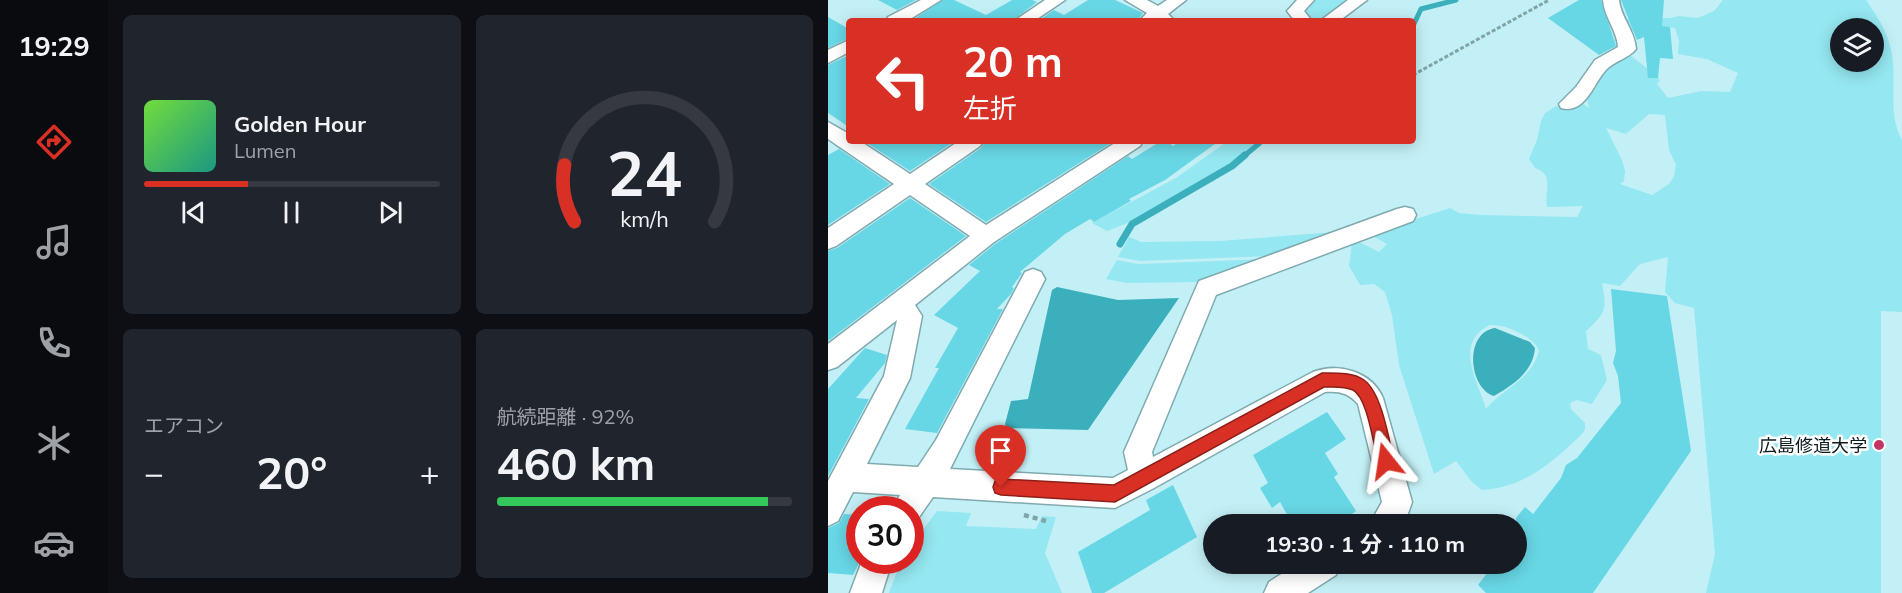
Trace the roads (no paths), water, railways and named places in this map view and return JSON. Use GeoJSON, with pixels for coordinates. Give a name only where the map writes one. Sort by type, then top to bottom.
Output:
{"type":"FeatureCollection","features":[{"type":"Feature","properties":{"kind":"street"},"geometry":{"type":"LineString","coordinates":[[900,18],[933,0]]}},
{"type":"Feature","properties":{"kind":"street"},"geometry":{"type":"LineString","coordinates":[[1027,18],[1057,0]]}},
{"type":"Feature","properties":{"kind":"street"},"geometry":{"type":"LineString","coordinates":[[1133,0],[1157,18],[1178,0]]}},
{"type":"Feature","properties":{"kind":"street"},"geometry":{"type":"LineString","coordinates":[[1279,0],[1286,3],[1290,0]]}},
{"type":"Feature","properties":{"kind":"street"},"geometry":{"type":"LineString","coordinates":[[1301,18],[1295,11],[1306,0]]}},
{"type":"Feature","properties":{"kind":"street"},"geometry":{"type":"LineString","coordinates":[[1332,18],[1359,0]]}},
{"type":"Feature","properties":{"kind":"street"},"geometry":{"type":"LineString","coordinates":[[1568,104],[1583,91],[1601,64],[1627,49],[1627,40],[1614,15],[1611,0]]}},
{"type":"Feature","properties":{"kind":"street"},"geometry":{"type":"LineString","coordinates":[[828,57],[846,47]]}},
{"type":"Feature","properties":{"kind":"street"},"geometry":{"type":"LineString","coordinates":[[852,144],[986,236]]}},
{"type":"Feature","properties":{"kind":"street"},"geometry":{"type":"LineString","coordinates":[[828,240],[969,144]]}},
{"type":"Feature","properties":{"kind":"street"},"geometry":{"type":"LineString","coordinates":[[828,360],[986,236],[1128,144]]}},
{"type":"Feature","properties":{"kind":"street"},"geometry":{"type":"LineString","coordinates":[[1144,478],[1138,452],[1207,288],[1405,215]]}},
{"type":"Feature","properties":{"kind":"street"},"geometry":{"type":"LineString","coordinates":[[917,496],[946,450],[1033,279]]}},
{"type":"Feature","properties":{"kind":"street"},"geometry":{"type":"LineString","coordinates":[[828,511],[899,371],[910,316],[897,306]]}},
{"type":"Feature","properties":{"kind":"street"},"geometry":{"type":"LineString","coordinates":[[846,477],[1115,493],[1322,380],[1340,380],[1359,385],[1370,398],[1397,502],[1393,514]]}},
{"type":"Feature","properties":{"kind":"street"},"geometry":{"type":"LineString","coordinates":[[866,593],[873,574]]}},
{"type":"Feature","properties":{"kind":"street"},"geometry":{"type":"LineString","coordinates":[[1280,593],[1309,574]]}},
{"type":"Feature","properties":{"kind":"waterway"},"geometry":{"type":"LineString","coordinates":[[1416,20],[1421,9],[1456,0]]}},
{"type":"Feature","properties":{"kind":"waterway"},"geometry":{"type":"LineString","coordinates":[[1243,157],[1258,144]]}},
{"type":"Feature","properties":{"kind":"waterway"},"geometry":{"type":"LineString","coordinates":[[1120,244],[1132,224],[1232,166],[1245,155]]}},
{"type":"Feature","properties":{"kind":"place","name":"広島修道大学"},"geometry":{"type":"Point","coordinates":[1879,445]}}]}
